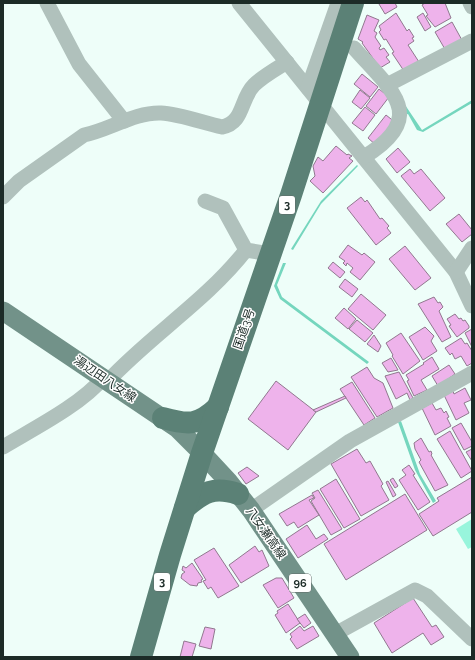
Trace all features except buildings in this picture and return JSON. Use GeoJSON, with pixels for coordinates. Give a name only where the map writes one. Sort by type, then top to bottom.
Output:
{"type":"FeatureCollection","features":[{"type":"Feature","properties":{"kind":"highway","name":"国道3号"},"geometry":{"type":"LineString","coordinates":[[141,657],[202,453],[270,254],[315,96],[354,3]]}},
{"type":"Feature","properties":{"kind":"highway"},"geometry":{"type":"LineString","coordinates":[[163,418],[186,424],[193,423],[209,415],[218,407]]}},
{"type":"Feature","properties":{"kind":"highway"},"geometry":{"type":"LineString","coordinates":[[185,508],[195,499],[210,491],[218,490],[244,502]]}},
{"type":"Feature","properties":{"kind":"main road","name":"湯辺田八女線"},"geometry":{"type":"LineString","coordinates":[[3,311],[163,418],[177,428],[202,453]]}},
{"type":"Feature","properties":{"kind":"main road","name":"八女瀬高線"},"geometry":{"type":"LineString","coordinates":[[202,453],[244,502],[350,657]]}},
{"type":"Feature","properties":{"kind":"street"},"geometry":{"type":"LineString","coordinates":[[47,3],[79,64],[124,121]]}},
{"type":"Feature","properties":{"kind":"street"},"geometry":{"type":"LineString","coordinates":[[239,3],[456,272],[472,306]]}},
{"type":"Feature","properties":{"kind":"street"},"geometry":{"type":"LineString","coordinates":[[315,96],[338,3]]}},
{"type":"Feature","properties":{"kind":"street"},"geometry":{"type":"LineString","coordinates":[[470,3],[472,7]]}},
{"type":"Feature","properties":{"kind":"street"},"geometry":{"type":"LineString","coordinates":[[387,85],[472,41]]}},
{"type":"Feature","properties":{"kind":"street"},"geometry":{"type":"LineString","coordinates":[[354,48],[387,85],[399,107],[400,118],[398,127],[391,137],[381,147],[364,157]]}},
{"type":"Feature","properties":{"kind":"street"},"geometry":{"type":"LineString","coordinates":[[3,197],[19,181],[66,146],[84,135],[124,121],[161,113],[222,127],[230,126],[237,119],[253,86],[276,68],[287,62]]}},
{"type":"Feature","properties":{"kind":"street"},"geometry":{"type":"LineString","coordinates":[[205,201],[223,208],[246,250]]}},
{"type":"Feature","properties":{"kind":"street"},"geometry":{"type":"LineString","coordinates":[[456,272],[472,248]]}},
{"type":"Feature","properties":{"kind":"street"},"geometry":{"type":"LineString","coordinates":[[246,250],[270,254]]}},
{"type":"Feature","properties":{"kind":"street"},"geometry":{"type":"LineString","coordinates":[[3,447],[68,407],[106,379],[210,288],[246,250]]}},
{"type":"Feature","properties":{"kind":"street"},"geometry":{"type":"LineString","coordinates":[[244,502],[472,373]]}},
{"type":"Feature","properties":{"kind":"street"},"geometry":{"type":"LineString","coordinates":[[335,634],[415,590],[427,596],[472,639]]}},
{"type":"Feature","properties":{"kind":"shaded area"},"geometry":{"type":"Polygon","coordinates":[[[401,99],[422,130],[472,100],[472,103],[423,132],[417,130],[408,114],[404,115],[401,99]]]}},
{"type":"Feature","properties":{"kind":"shaded area"},"geometry":{"type":"Polygon","coordinates":[[[357,165],[358,166],[321,204],[293,250],[291,249],[321,201],[357,165]]]}},
{"type":"Feature","properties":{"kind":"shaded area"},"geometry":{"type":"Polygon","coordinates":[[[283,263],[286,263],[277,285],[282,297],[369,362],[367,364],[280,299],[274,286],[283,263]]]}},
{"type":"Feature","properties":{"kind":"shaded area"},"geometry":{"type":"Polygon","coordinates":[[[401,421],[420,474],[436,501],[433,503],[415,470],[398,422],[401,421]]]}},
{"type":"Feature","properties":{"kind":"shaded area"},"geometry":{"type":"Polygon","coordinates":[[[472,519],[472,547],[468,549],[456,529],[472,519]]]}}]}
